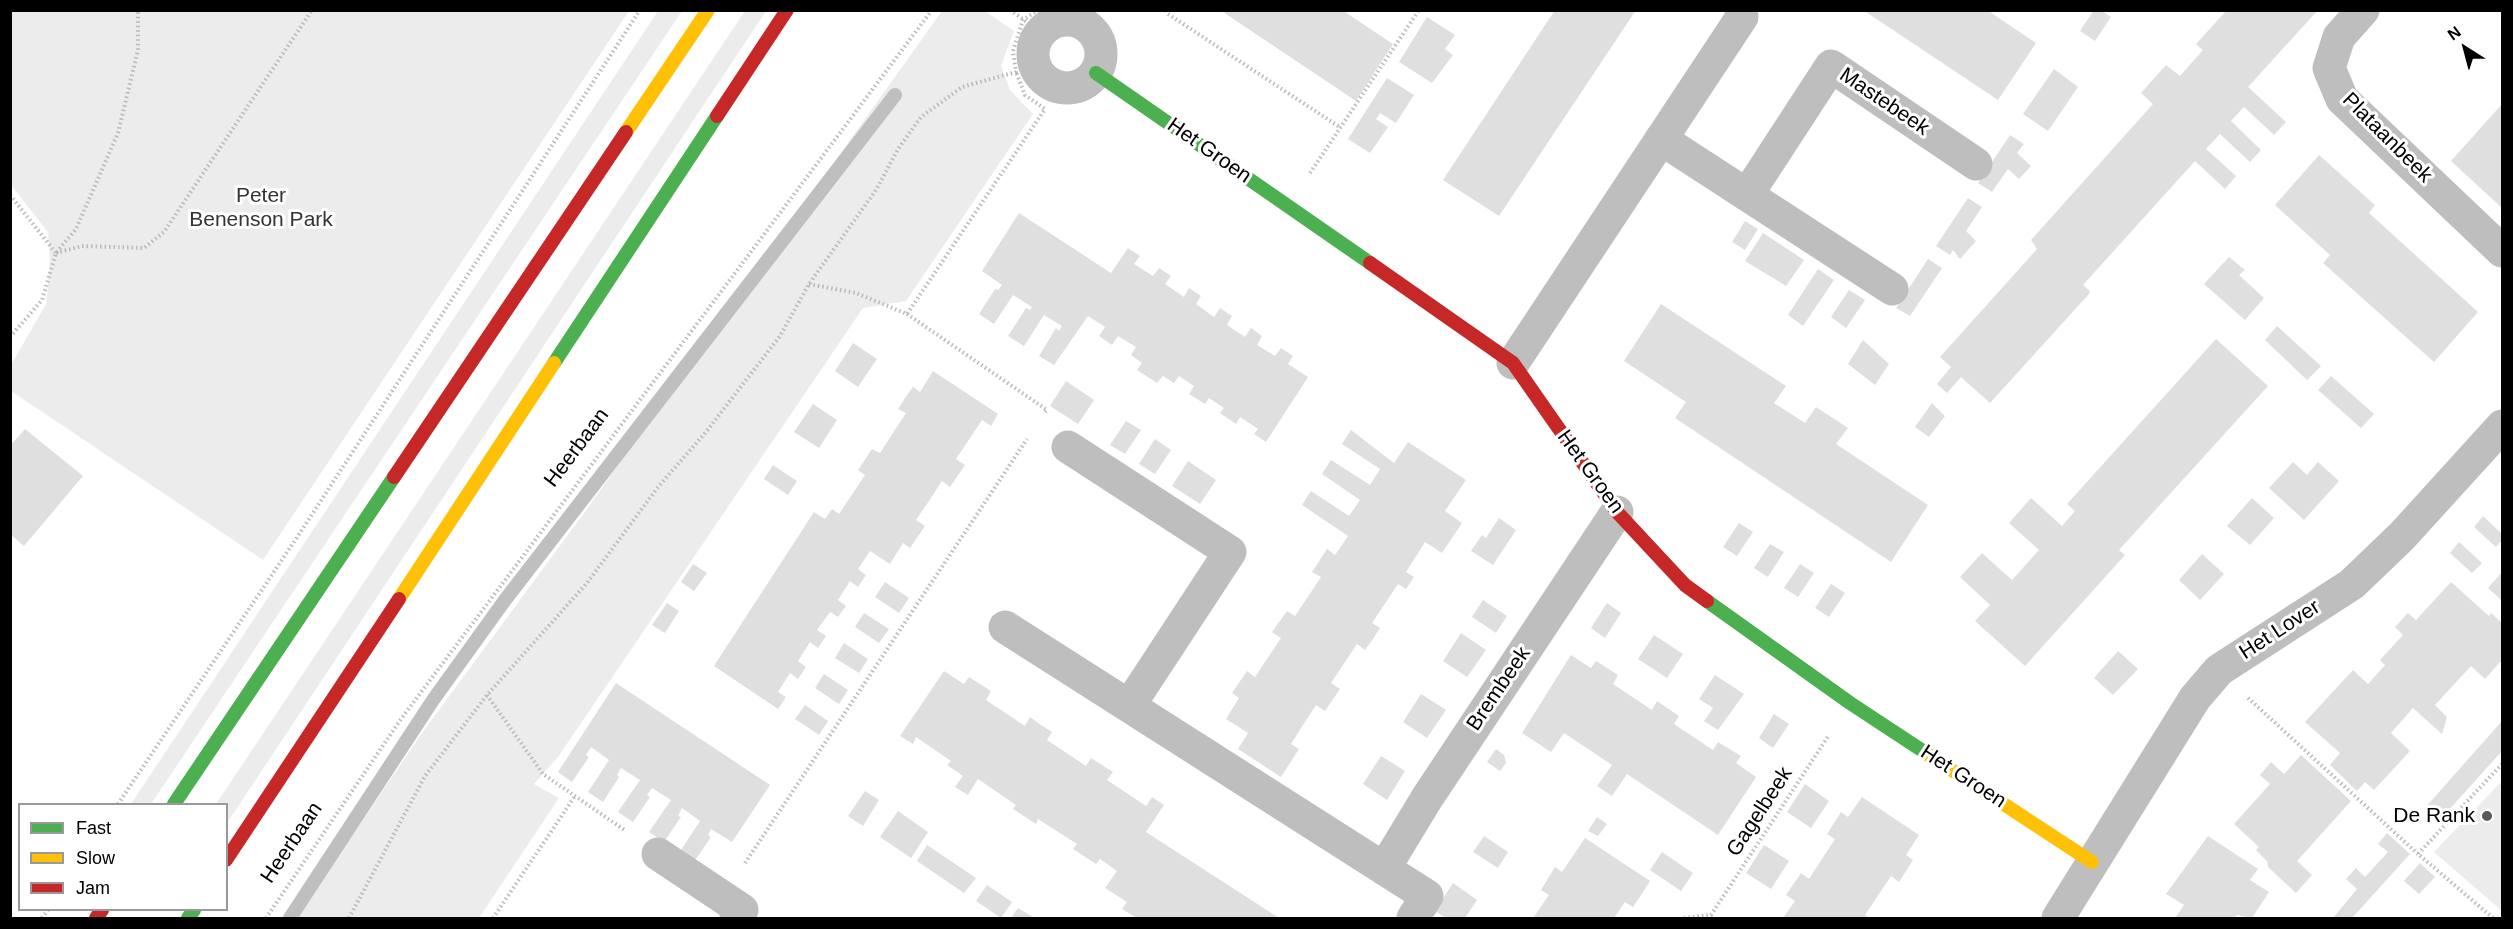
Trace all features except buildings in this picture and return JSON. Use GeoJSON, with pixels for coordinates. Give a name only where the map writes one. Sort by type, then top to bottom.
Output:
{"type":"FeatureCollection","features":[{"type":"Feature","properties":{"kind":"main road"},"geometry":{"type":"LineString","coordinates":[[175,803],[708,10]]}},
{"type":"Feature","properties":{"kind":"main road"},"geometry":{"type":"LineString","coordinates":[[228,857],[787,10]]}},
{"type":"Feature","properties":{"kind":"main road","name":"Het Groen"},"geometry":{"type":"LineString","coordinates":[[1096,73],[1513,363],[1617,512],[1685,585],[1850,703],[2092,862]]}},
{"type":"Feature","properties":{"kind":"street"},"geometry":{"type":"LineString","coordinates":[[1513,363],[1742,17],[1741,10]]}},
{"type":"Feature","properties":{"kind":"street","name":"Plataanbeek"},"geometry":{"type":"LineString","coordinates":[[2363,10],[2338,38],[2329,68],[2342,99],[2502,251]]}},
{"type":"Feature","properties":{"kind":"street"},"geometry":{"type":"LineString","coordinates":[[1066,19],[1081,22],[1093,31],[1101,51],[1096,73],[1084,83],[1070,88],[1054,86],[1041,76],[1034,62],[1034,21],[1052,23],[1066,19]]}},
{"type":"Feature","properties":{"kind":"street","name":"Mastebeek"},"geometry":{"type":"LineString","coordinates":[[1747,195],[1831,66],[1976,164]]}},
{"type":"Feature","properties":{"kind":"street"},"geometry":{"type":"LineString","coordinates":[[1661,139],[1892,289]]}},
{"type":"Feature","properties":{"kind":"street","name":"Het Lover"},"geometry":{"type":"LineString","coordinates":[[2058,918],[2195,698],[2219,670],[2352,584],[2402,536],[2502,426]]}},
{"type":"Feature","properties":{"kind":"street"},"geometry":{"type":"LineString","coordinates":[[1068,447],[1230,552],[1130,706]]}},
{"type":"Feature","properties":{"kind":"street","name":"Brembeek"},"geometry":{"type":"LineString","coordinates":[[1384,869],[1427,798],[1617,512]]}},
{"type":"Feature","properties":{"kind":"street"},"geometry":{"type":"LineString","coordinates":[[1005,627],[1427,896],[1413,918]]}},
{"type":"Feature","properties":{"kind":"street"},"geometry":{"type":"LineString","coordinates":[[658,854],[729,908]]}},
{"type":"Feature","properties":{"kind":"path"},"geometry":{"type":"LineString","coordinates":[[10,337],[42,300],[56,253],[76,229],[118,133],[138,50],[138,10]]}},
{"type":"Feature","properties":{"kind":"path"},"geometry":{"type":"LineString","coordinates":[[56,253],[82,246],[144,248],[164,232],[312,10]]}},
{"type":"Feature","properties":{"kind":"path"},"geometry":{"type":"LineString","coordinates":[[119,803],[304,526],[640,10]]}},
{"type":"Feature","properties":{"kind":"path","name":"Heerbaan"},"geometry":{"type":"LineString","coordinates":[[266,918],[400,719],[932,10]]}},
{"type":"Feature","properties":{"kind":"path"},"geometry":{"type":"LineString","coordinates":[[907,314],[1045,109],[1025,94],[1016,72],[1013,51],[1034,21],[1010,10]]}},
{"type":"Feature","properties":{"kind":"path"},"geometry":{"type":"LineString","coordinates":[[1170,10],[1168,14],[1341,128]]}},
{"type":"Feature","properties":{"kind":"path"},"geometry":{"type":"LineString","coordinates":[[1288,206],[1419,10]]}},
{"type":"Feature","properties":{"kind":"path"},"geometry":{"type":"LineString","coordinates":[[349,918],[425,776],[487,695],[586,583],[658,487],[706,432],[780,336],[809,284],[863,209],[898,149],[921,117],[962,87],[1016,72]]}},
{"type":"Feature","properties":{"kind":"path"},"geometry":{"type":"LineString","coordinates":[[10,195],[56,253]]}},
{"type":"Feature","properties":{"kind":"path"},"geometry":{"type":"LineString","coordinates":[[809,284],[856,293],[907,314],[1047,410],[1040,420]]}},
{"type":"Feature","properties":{"kind":"path"},"geometry":{"type":"LineString","coordinates":[[729,908],[1034,429]]}},
{"type":"Feature","properties":{"kind":"path"},"geometry":{"type":"LineString","coordinates":[[487,695],[543,774],[658,854]]}},
{"type":"Feature","properties":{"kind":"path","name":"Gagelbeek"},"geometry":{"type":"LineString","coordinates":[[1684,918],[1711,915],[1850,703]]}},
{"type":"Feature","properties":{"kind":"path"},"geometry":{"type":"LineString","coordinates":[[2276,724],[2418,854],[2493,918]]}},
{"type":"Feature","properties":{"kind":"path"},"geometry":{"type":"LineString","coordinates":[[2418,854],[2502,764]]}},
{"type":"Feature","properties":{"kind":"path"},"geometry":{"type":"LineString","coordinates":[[493,918],[574,796]]}},
{"type":"Feature","properties":{"kind":"green space","name":"Peter Benenson Park"},"geometry":{"type":"Polygon","coordinates":[[[11,10],[629,11],[263,560],[11,391],[11,365],[46,304],[50,264],[48,232],[11,185],[11,10]]]}},
{"type":"Feature","properties":{"kind":"green space"},"geometry":{"type":"Polygon","coordinates":[[[658,11],[682,11],[152,803],[132,803],[658,11]]]}},
{"type":"Feature","properties":{"kind":"green space"},"geometry":{"type":"Polygon","coordinates":[[[745,11],[766,11],[228,821],[228,803],[217,803],[745,11]]]}},
{"type":"Feature","properties":{"kind":"green space"},"geometry":{"type":"Polygon","coordinates":[[[942,11],[985,11],[1014,31],[1001,66],[1010,90],[1033,114],[906,301],[863,308],[558,757],[534,784],[559,798],[479,918],[296,918],[422,733],[584,513],[942,11]]]}},
{"type":"Feature","properties":{"kind":"green space","name":"De Rank"},"geometry":{"type":"Polygon","coordinates":[[[2502,781],[2502,911],[2434,852],[2502,781]]]}},
{"type":"Feature","properties":{"kind":"waterway"},"geometry":{"type":"LineString","coordinates":[[290,918],[433,700],[505,600],[895,95]]}},
{"type":"Feature","properties":{"kind":"traffic: fast"},"geometry":{"type":"LineString","coordinates":[[1096,73],[1370,263]]}},
{"type":"Feature","properties":{"kind":"traffic: fast"},"geometry":{"type":"LineString","coordinates":[[554,363],[717,116]]}},
{"type":"Feature","properties":{"kind":"traffic: fast"},"geometry":{"type":"LineString","coordinates":[[175,803],[394,477]]}},
{"type":"Feature","properties":{"kind":"traffic: fast"},"geometry":{"type":"LineString","coordinates":[[1707,601],[1850,703],[1929,755]]}},
{"type":"Feature","properties":{"kind":"traffic: fast"},"geometry":{"type":"LineString","coordinates":[[188,918],[193,911]]}},
{"type":"Feature","properties":{"kind":"traffic: slow"},"geometry":{"type":"LineString","coordinates":[[626,132],[708,10]]}},
{"type":"Feature","properties":{"kind":"traffic: slow"},"geometry":{"type":"LineString","coordinates":[[399,599],[554,363]]}},
{"type":"Feature","properties":{"kind":"traffic: slow"},"geometry":{"type":"LineString","coordinates":[[1929,755],[2092,862]]}},
{"type":"Feature","properties":{"kind":"traffic: jam"},"geometry":{"type":"LineString","coordinates":[[717,116],[787,10]]}},
{"type":"Feature","properties":{"kind":"traffic: jam"},"geometry":{"type":"LineString","coordinates":[[394,477],[626,132]]}},
{"type":"Feature","properties":{"kind":"traffic: jam"},"geometry":{"type":"LineString","coordinates":[[1370,263],[1513,363],[1617,512],[1685,585],[1707,601]]}},
{"type":"Feature","properties":{"kind":"traffic: jam"},"geometry":{"type":"LineString","coordinates":[[228,857],[399,599]]}},
{"type":"Feature","properties":{"kind":"traffic: jam"},"geometry":{"type":"LineString","coordinates":[[96,918],[101,911]]}},
{"type":"Feature","properties":{"kind":"place","name":"De Rank"},"geometry":{"type":"Point","coordinates":[2487,816]}}]}
